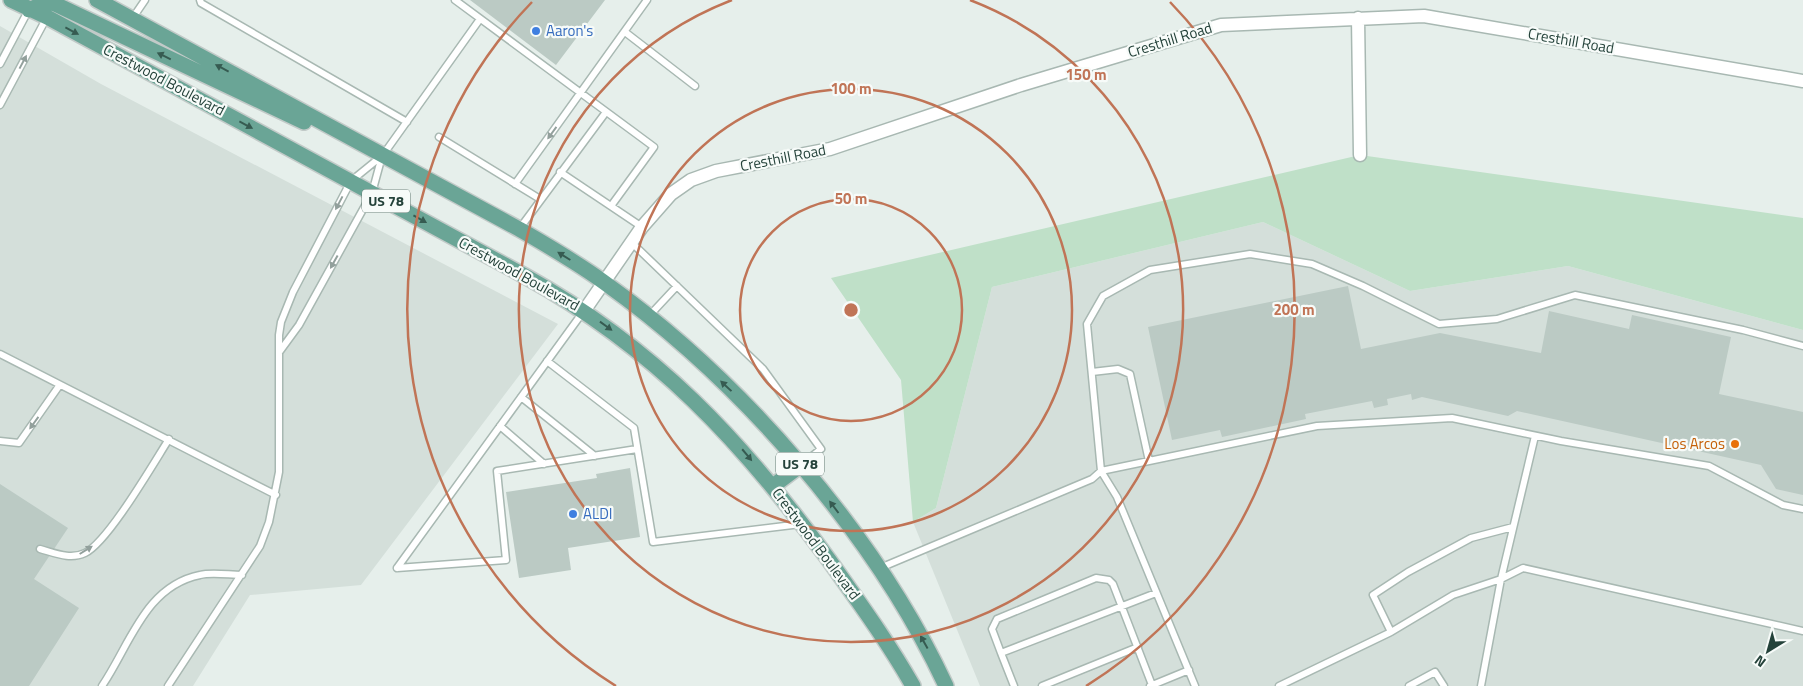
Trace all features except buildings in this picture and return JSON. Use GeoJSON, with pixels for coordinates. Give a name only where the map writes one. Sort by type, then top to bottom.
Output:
{"type":"FeatureCollection","features":[{"type":"Feature","properties":{"kind":"main road","name":"Crestwood Boulevard"},"geometry":{"type":"LineString","coordinates":[[11,0],[47,17],[351,181],[584,311],[622,338],[694,399],[739,445],[802,524],[869,616],[913,686]]}},
{"type":"Feature","properties":{"kind":"main road","name":"US 78"},"geometry":{"type":"LineString","coordinates":[[97,0],[519,229],[605,282],[648,317],[733,393],[801,465],[879,568],[909,616],[946,686]]}},
{"type":"Feature","properties":{"kind":"main road"},"geometry":{"type":"LineString","coordinates":[[29,10],[46,2],[55,4],[275,110],[352,138]]}},
{"type":"Feature","properties":{"kind":"main road"},"geometry":{"type":"LineString","coordinates":[[773,486],[801,465]]}},
{"type":"Feature","properties":{"kind":"street","name":"Cresthill Road"},"geometry":{"type":"LineString","coordinates":[[584,311],[642,227],[671,194],[691,180],[716,171],[830,149],[1021,84],[1221,25],[1424,16],[1803,81]]}},
{"type":"Feature","properties":{"kind":"street"},"geometry":{"type":"LineString","coordinates":[[1358,18],[1360,155]]}},
{"type":"Feature","properties":{"kind":"lane"},"geometry":{"type":"LineString","coordinates":[[132,19],[145,0]]}},
{"type":"Feature","properties":{"kind":"lane"},"geometry":{"type":"LineString","coordinates":[[200,0],[201,3],[407,122]]}},
{"type":"Feature","properties":{"kind":"lane"},"geometry":{"type":"LineString","coordinates":[[455,0],[654,147],[611,206]]}},
{"type":"Feature","properties":{"kind":"lane"},"geometry":{"type":"LineString","coordinates":[[515,184],[647,0]]}},
{"type":"Feature","properties":{"kind":"lane"},"geometry":{"type":"LineString","coordinates":[[0,64],[29,10]]}},
{"type":"Feature","properties":{"kind":"lane"},"geometry":{"type":"LineString","coordinates":[[0,105],[47,17]]}},
{"type":"Feature","properties":{"kind":"lane"},"geometry":{"type":"LineString","coordinates":[[168,686],[260,546],[276,495],[280,445],[279,335],[286,308],[351,181],[383,155],[480,18]]}},
{"type":"Feature","properties":{"kind":"lane"},"geometry":{"type":"LineString","coordinates":[[624,32],[695,86]]}},
{"type":"Feature","properties":{"kind":"lane"},"geometry":{"type":"LineString","coordinates":[[519,229],[606,112]]}},
{"type":"Feature","properties":{"kind":"lane"},"geometry":{"type":"LineString","coordinates":[[439,137],[540,199]]}},
{"type":"Feature","properties":{"kind":"lane"},"geometry":{"type":"LineString","coordinates":[[280,351],[299,325],[372,193],[383,155]]}},
{"type":"Feature","properties":{"kind":"lane"},"geometry":{"type":"LineString","coordinates":[[560,172],[642,227]]}},
{"type":"Feature","properties":{"kind":"lane"},"geometry":{"type":"LineString","coordinates":[[632,243],[764,369],[821,449],[801,465]]}},
{"type":"Feature","properties":{"kind":"lane"},"geometry":{"type":"LineString","coordinates":[[1196,686],[1117,497],[1102,471],[1087,324],[1103,296],[1150,270],[1250,254],[1312,264],[1363,286],[1439,324],[1498,319],[1575,295],[1743,330],[1803,346]]}},
{"type":"Feature","properties":{"kind":"lane"},"geometry":{"type":"LineString","coordinates":[[648,317],[677,286]]}},
{"type":"Feature","properties":{"kind":"lane"},"geometry":{"type":"LineString","coordinates":[[584,311],[397,568],[506,560],[497,471],[638,449]]}},
{"type":"Feature","properties":{"kind":"lane"},"geometry":{"type":"LineString","coordinates":[[0,354],[276,495]]}},
{"type":"Feature","properties":{"kind":"lane"},"geometry":{"type":"LineString","coordinates":[[547,361],[634,428],[653,542],[802,524]]}},
{"type":"Feature","properties":{"kind":"lane"},"geometry":{"type":"LineString","coordinates":[[1092,372],[1118,369],[1130,374],[1149,461]]}},
{"type":"Feature","properties":{"kind":"lane"},"geometry":{"type":"LineString","coordinates":[[0,441],[18,444],[60,386]]}},
{"type":"Feature","properties":{"kind":"lane"},"geometry":{"type":"LineString","coordinates":[[521,397],[595,456]]}},
{"type":"Feature","properties":{"kind":"lane"},"geometry":{"type":"LineString","coordinates":[[879,568],[1092,479],[1102,471],[1317,426],[1389,421],[1452,418],[1534,436],[1709,466],[1783,505],[1803,509]]}},
{"type":"Feature","properties":{"kind":"lane"},"geometry":{"type":"LineString","coordinates":[[500,426],[544,464]]}},
{"type":"Feature","properties":{"kind":"lane"},"geometry":{"type":"LineString","coordinates":[[1481,686],[1501,578],[1534,436]]}},
{"type":"Feature","properties":{"kind":"lane"},"geometry":{"type":"LineString","coordinates":[[40,549],[67,557],[85,553],[110,529],[169,440]]}},
{"type":"Feature","properties":{"kind":"lane"},"geometry":{"type":"LineString","coordinates":[[1391,632],[1373,595],[1408,572],[1471,538],[1513,528]]}},
{"type":"Feature","properties":{"kind":"lane"},"geometry":{"type":"LineString","coordinates":[[1279,686],[1391,632],[1453,595],[1523,568],[1803,631]]}},
{"type":"Feature","properties":{"kind":"lane"},"geometry":{"type":"LineString","coordinates":[[102,686],[147,607],[170,586],[200,574],[242,575]]}},
{"type":"Feature","properties":{"kind":"lane"},"geometry":{"type":"LineString","coordinates":[[1014,686],[992,629],[996,619],[1096,578],[1109,580],[1113,584],[1138,647],[1150,685],[1189,670]]}},
{"type":"Feature","properties":{"kind":"lane"},"geometry":{"type":"LineString","coordinates":[[1000,653],[1156,593]]}},
{"type":"Feature","properties":{"kind":"lane"},"geometry":{"type":"LineString","coordinates":[[1042,686],[1138,647]]}},
{"type":"Feature","properties":{"kind":"lane"},"geometry":{"type":"LineString","coordinates":[[1409,686],[1435,672],[1444,686]]}},
{"type":"Feature","properties":{"kind":"shaded area"},"geometry":{"type":"Polygon","coordinates":[[[0,26],[101,84],[558,324],[361,585],[250,595],[193,686],[0,686],[0,26]]]}},
{"type":"Feature","properties":{"kind":"shaded area"},"geometry":{"type":"Polygon","coordinates":[[[1263,222],[1410,291],[1568,266],[1803,330],[1803,686],[980,686],[913,522],[936,508],[992,287],[1263,222]]]}},
{"type":"Feature","properties":{"kind":"green space"},"geometry":{"type":"Polygon","coordinates":[[[1360,155],[1803,218],[1803,330],[1568,266],[1410,291],[1263,222],[992,287],[936,508],[913,522],[901,380],[831,278],[1360,155]]]}},
{"type":"Feature","properties":{"kind":"place","name":"Aaron's"},"geometry":{"type":"Point","coordinates":[536,31]}},
{"type":"Feature","properties":{"kind":"place","name":"Los Arcos"},"geometry":{"type":"Point","coordinates":[1735,444]}},
{"type":"Feature","properties":{"kind":"place","name":"ALDI"},"geometry":{"type":"Point","coordinates":[573,514]}}]}
